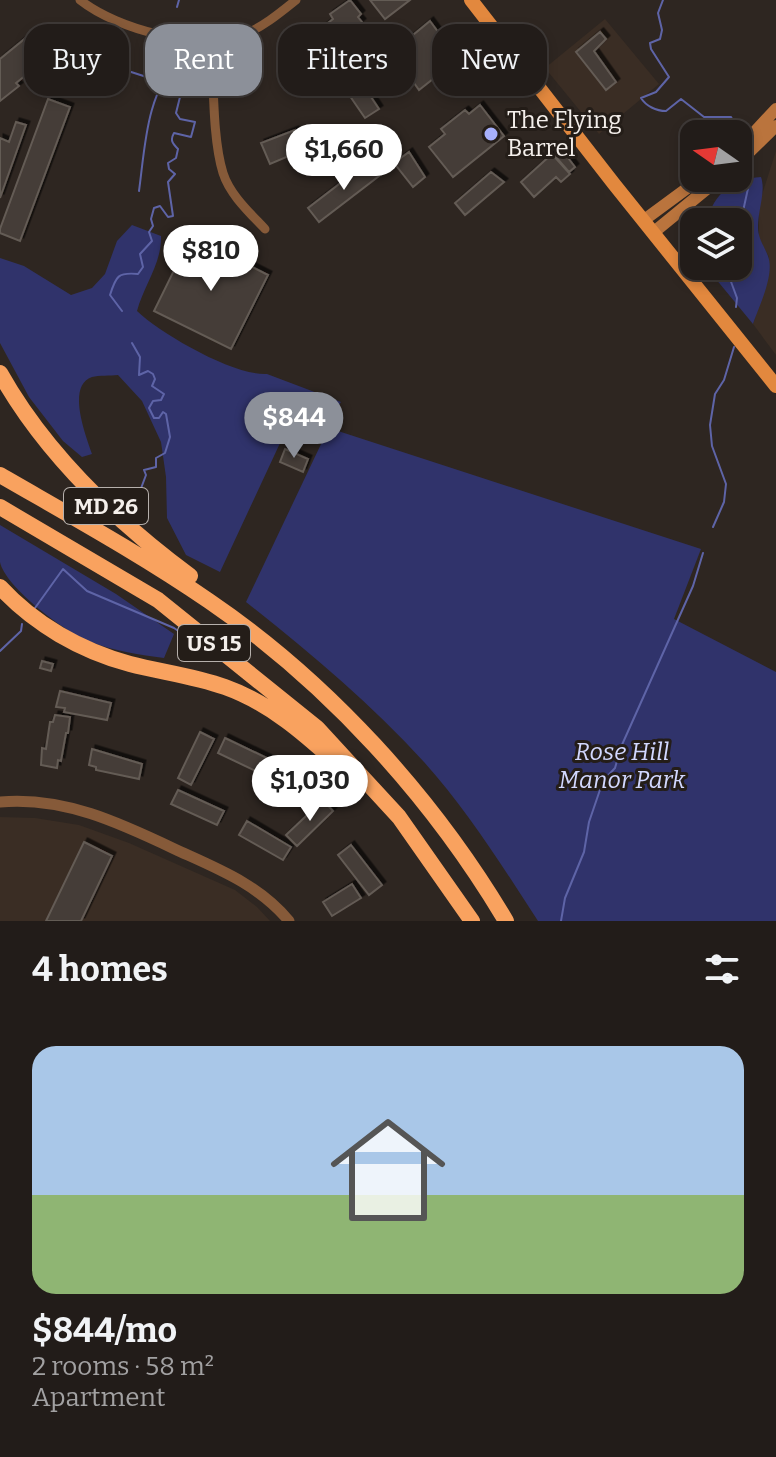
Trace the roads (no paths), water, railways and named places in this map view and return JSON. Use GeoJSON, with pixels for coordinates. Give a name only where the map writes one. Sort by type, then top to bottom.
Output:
{"type":"FeatureCollection","features":[{"type":"Feature","properties":{"kind":"highway","name":"MD 26"},"geometry":{"type":"LineString","coordinates":[[0,373],[34,426],[82,482],[129,526],[206,588],[234,619]]}},
{"type":"Feature","properties":{"kind":"highway","name":"US 15"},"geometry":{"type":"LineString","coordinates":[[0,475],[140,556],[234,619],[324,697],[401,777],[456,846],[506,921]]}},
{"type":"Feature","properties":{"kind":"highway","name":"US 15"},"geometry":{"type":"LineString","coordinates":[[0,507],[158,600],[317,728],[399,817],[472,921]]}},
{"type":"Feature","properties":{"kind":"highway"},"geometry":{"type":"LineString","coordinates":[[0,587],[39,621],[82,647],[129,664],[207,681],[262,704],[296,727],[399,817]]}},
{"type":"Feature","properties":{"kind":"main road"},"geometry":{"type":"LineString","coordinates":[[471,0],[776,386]]}},
{"type":"Feature","properties":{"kind":"main road"},"geometry":{"type":"LineString","coordinates":[[752,135],[776,109]]}},
{"type":"Feature","properties":{"kind":"main road"},"geometry":{"type":"LineString","coordinates":[[752,149],[776,126]]}},
{"type":"Feature","properties":{"kind":"main road"},"geometry":{"type":"LineString","coordinates":[[644,220],[682,192]]}},
{"type":"Feature","properties":{"kind":"main road"},"geometry":{"type":"LineString","coordinates":[[654,232],[703,192]]}},
{"type":"Feature","properties":{"kind":"street"},"geometry":{"type":"LineString","coordinates":[[80,0],[99,13],[145,29]]}},
{"type":"Feature","properties":{"kind":"street"},"geometry":{"type":"LineString","coordinates":[[259,24],[296,0]]}},
{"type":"Feature","properties":{"kind":"street"},"geometry":{"type":"LineString","coordinates":[[215,96],[224,176],[241,204],[265,229]]}},
{"type":"Feature","properties":{"kind":"street"},"geometry":{"type":"LineString","coordinates":[[0,802],[69,807],[122,824],[242,881],[264,896],[289,921]]}},
{"type":"Feature","properties":{"kind":"waterway"},"geometry":{"type":"LineString","coordinates":[[177,7],[179,0]]}},
{"type":"Feature","properties":{"kind":"waterway"},"geometry":{"type":"LineString","coordinates":[[663,0],[658,13],[662,30],[660,39],[650,43],[669,77],[656,92],[641,98],[652,108],[666,111],[681,99],[704,117],[731,117],[732,120]]}},
{"type":"Feature","properties":{"kind":"waterway"},"geometry":{"type":"LineString","coordinates":[[122,311],[110,295],[112,289],[116,279],[126,274],[138,274],[143,267],[140,254],[152,241],[149,232],[153,226],[154,208],[160,206],[168,217],[173,216],[168,182],[175,174],[168,163],[176,158],[178,149],[172,138],[174,133],[191,137],[195,122],[180,119],[176,113],[182,89],[180,61],[169,73],[154,104],[139,191]]}},
{"type":"Feature","properties":{"kind":"waterway"},"geometry":{"type":"LineString","coordinates":[[129,71],[145,76]]}},
{"type":"Feature","properties":{"kind":"waterway"},"geometry":{"type":"LineString","coordinates":[[744,208],[747,192]]}},
{"type":"Feature","properties":{"kind":"waterway"},"geometry":{"type":"LineString","coordinates":[[730,280],[737,298],[736,307]]}},
{"type":"Feature","properties":{"kind":"waterway"},"geometry":{"type":"LineString","coordinates":[[128,500],[133,491],[140,491],[146,475],[144,470],[156,467],[156,458],[165,453],[170,437],[166,414],[163,412],[159,418],[154,418],[149,408],[164,394],[152,386],[155,379],[153,374],[148,371],[139,375],[140,357],[132,343]]}},
{"type":"Feature","properties":{"kind":"waterway"},"geometry":{"type":"LineString","coordinates":[[713,527],[724,502],[726,484],[712,446],[710,425],[715,394],[724,380],[734,347]]}},
{"type":"Feature","properties":{"kind":"waterway"},"geometry":{"type":"LineString","coordinates":[[561,921],[565,898],[584,852],[589,822],[603,781],[615,768],[621,747],[693,586],[703,553]]}},
{"type":"Feature","properties":{"kind":"waterway"},"geometry":{"type":"LineString","coordinates":[[35,608],[63,569],[87,591],[174,628],[203,648]]}},
{"type":"Feature","properties":{"kind":"waterway"},"geometry":{"type":"LineString","coordinates":[[0,651],[21,631],[22,624]]}},
{"type":"Feature","properties":{"kind":"place","name":"The Flying Barrel"},"geometry":{"type":"Point","coordinates":[491,134]}},
{"type":"Feature","properties":{"kind":"park label","name":"Rose Hill Manor Park"},"geometry":{"type":"Point","coordinates":[622,766]}}]}
